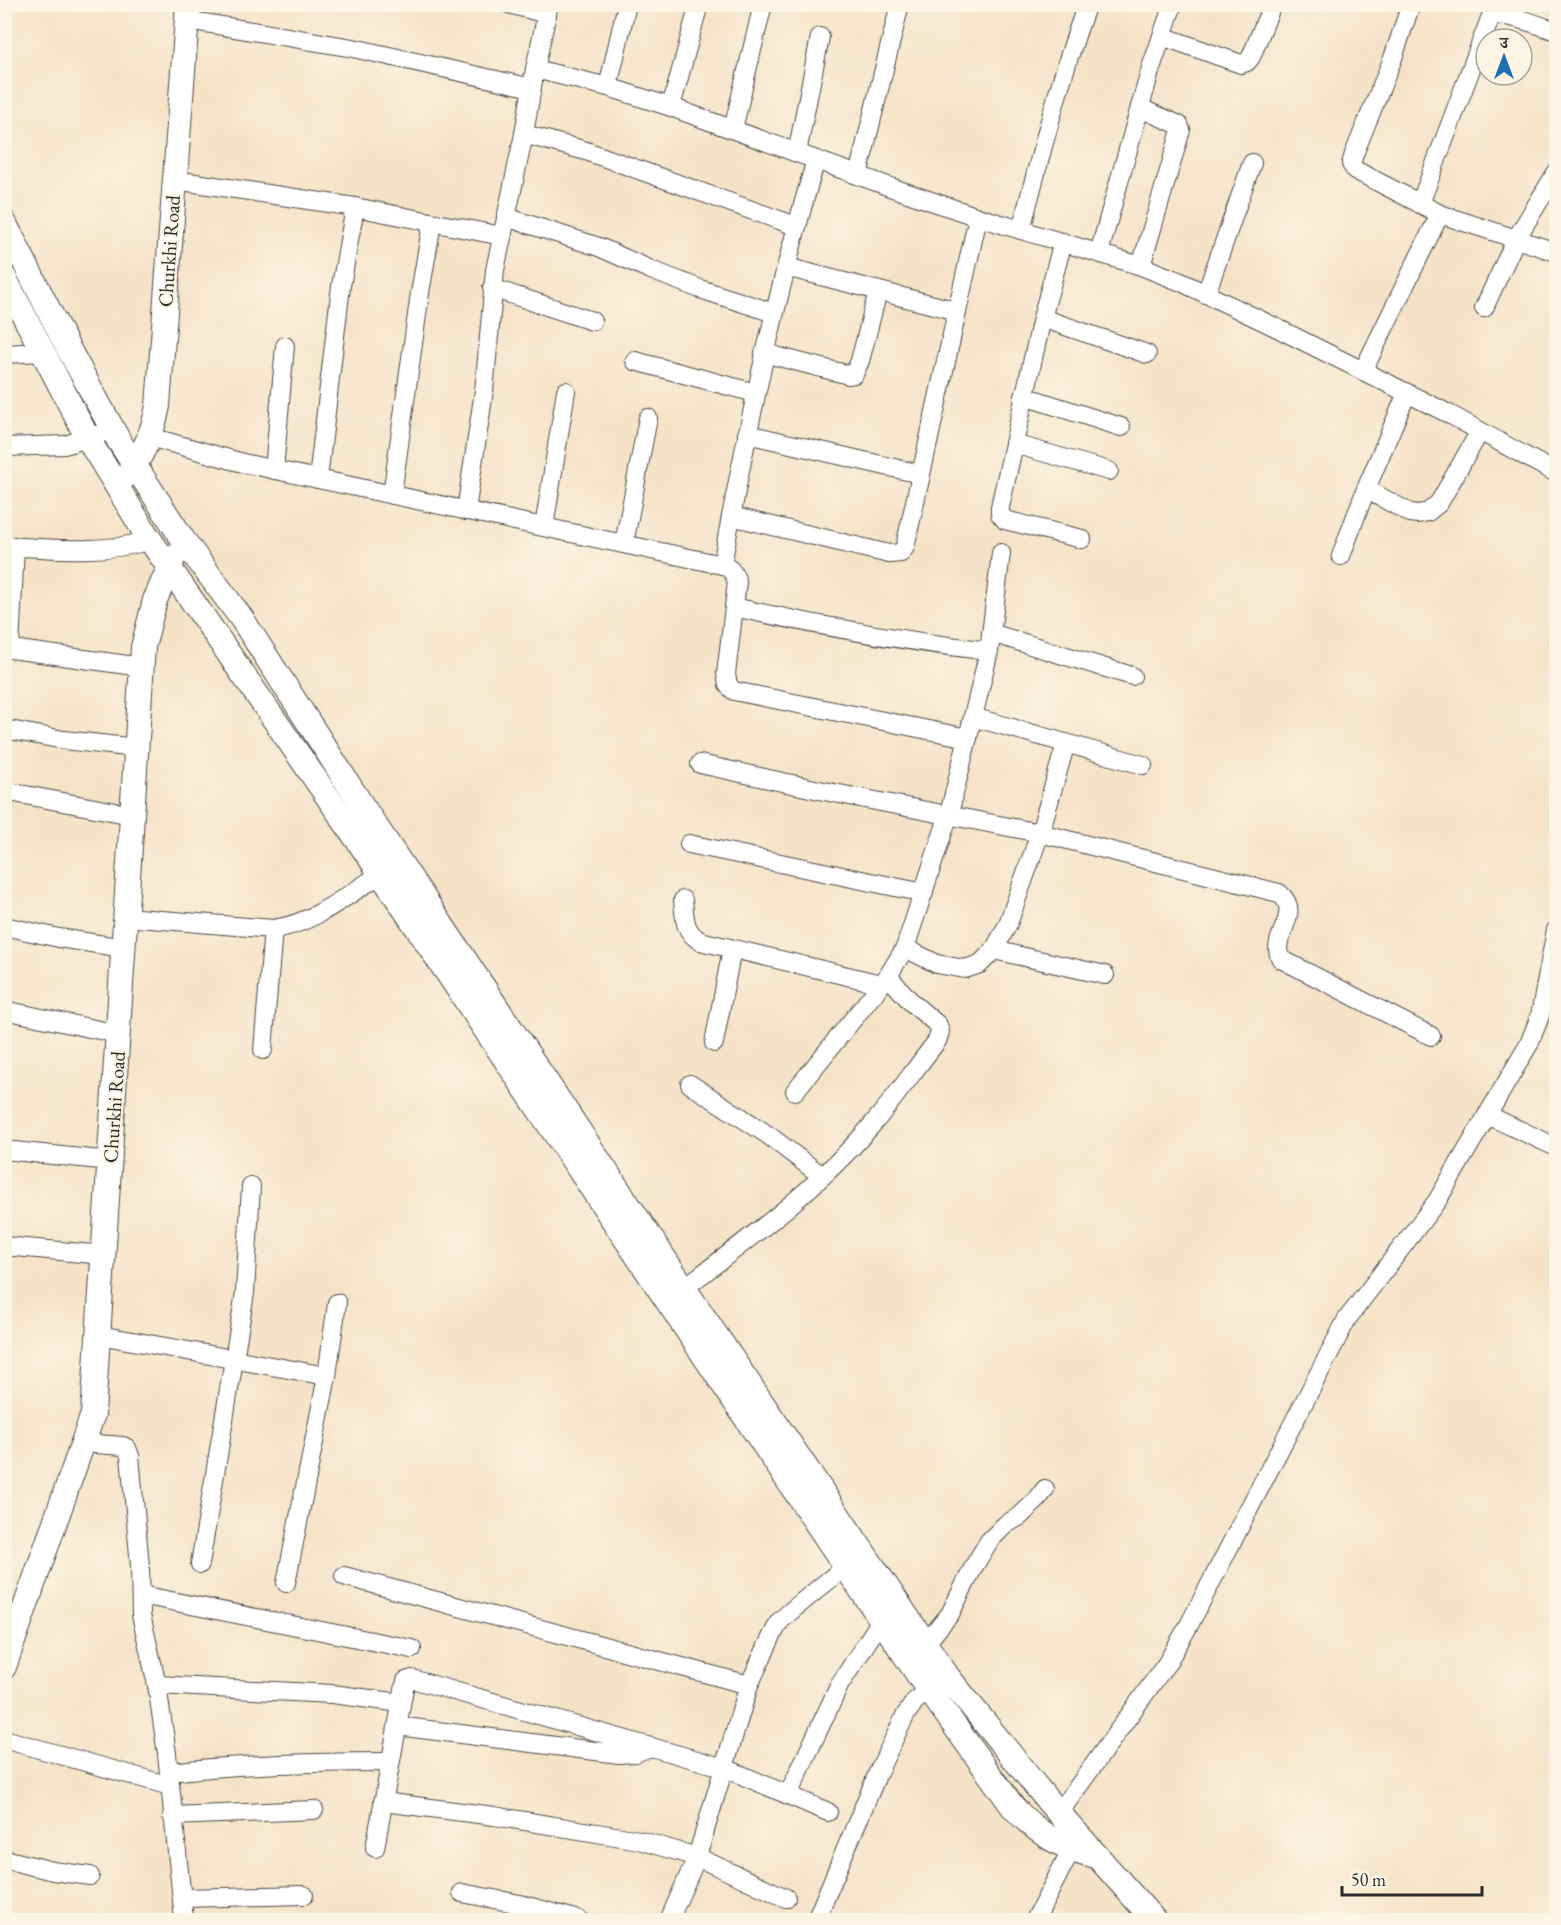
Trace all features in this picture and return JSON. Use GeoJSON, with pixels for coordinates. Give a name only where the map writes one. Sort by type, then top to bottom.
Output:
{"type":"FeatureCollection","features":[{"type":"Feature","properties":{"kind":"street"},"geometry":{"type":"LineString","coordinates":[[466,511],[484,391],[492,288],[548,9],[509,4]]}},
{"type":"Feature","properties":{"kind":"street"},"geometry":{"type":"LineString","coordinates":[[608,87],[627,4]]}},
{"type":"Feature","properties":{"kind":"street"},"geometry":{"type":"LineString","coordinates":[[671,106],[699,4]]}},
{"type":"Feature","properties":{"kind":"street"},"geometry":{"type":"LineString","coordinates":[[733,129],[763,4]]}},
{"type":"Feature","properties":{"kind":"street"},"geometry":{"type":"LineString","coordinates":[[858,175],[900,4]]}},
{"type":"Feature","properties":{"kind":"street"},"geometry":{"type":"LineString","coordinates":[[1021,230],[1050,116],[1087,4]]}},
{"type":"Feature","properties":{"kind":"street"},"geometry":{"type":"LineString","coordinates":[[1099,253],[1140,108],[1173,4]]}},
{"type":"Feature","properties":{"kind":"street"},"geometry":{"type":"LineString","coordinates":[[1409,5],[1393,58],[1351,164],[1355,170],[1440,214],[1557,252]]}},
{"type":"Feature","properties":{"kind":"street"},"geometry":{"type":"LineString","coordinates":[[1162,36],[1241,64],[1247,62],[1251,57],[1270,10]]}},
{"type":"Feature","properties":{"kind":"street"},"geometry":{"type":"LineString","coordinates":[[187,12],[532,88]]}},
{"type":"Feature","properties":{"kind":"street","name":"Churkhi Road"},"geometry":{"type":"LineString","coordinates":[[117,488],[135,466],[150,436],[155,425],[158,406],[187,12]]}},
{"type":"Feature","properties":{"kind":"street"},"geometry":{"type":"LineString","coordinates":[[1420,204],[1491,16],[1497,14],[1506,16],[1557,31]]}},
{"type":"Feature","properties":{"kind":"street"},"geometry":{"type":"LineString","coordinates":[[797,153],[820,37]]}},
{"type":"Feature","properties":{"kind":"street"},"geometry":{"type":"LineString","coordinates":[[535,69],[671,106],[978,217],[1141,266],[1206,294],[1363,371],[1557,473]]}},
{"type":"Feature","properties":{"kind":"street"},"geometry":{"type":"LineString","coordinates":[[1140,108],[1179,125],[1181,130],[1181,137],[1141,266]]}},
{"type":"Feature","properties":{"kind":"street"},"geometry":{"type":"LineString","coordinates":[[524,134],[616,161],[796,226]]}},
{"type":"Feature","properties":{"kind":"street"},"geometry":{"type":"LineString","coordinates":[[722,565],[764,354],[796,226],[816,160]]}},
{"type":"Feature","properties":{"kind":"street"},"geometry":{"type":"LineString","coordinates":[[1206,294],[1252,163]]}},
{"type":"Feature","properties":{"kind":"street"},"geometry":{"type":"LineString","coordinates":[[1484,308],[1516,238],[1557,173]]}},
{"type":"Feature","properties":{"kind":"street"},"geometry":{"type":"LineString","coordinates":[[175,180],[355,207],[502,236]]}},
{"type":"Feature","properties":{"kind":"street"},"geometry":{"type":"LineString","coordinates":[[318,479],[341,286],[355,207]]}},
{"type":"Feature","properties":{"kind":"street"},"geometry":{"type":"LineString","coordinates":[[1363,371],[1440,214]]}},
{"type":"Feature","properties":{"kind":"street"},"geometry":{"type":"LineString","coordinates":[[731,516],[806,536],[895,555],[902,553],[978,217]]}},
{"type":"Feature","properties":{"kind":"street"},"geometry":{"type":"LineString","coordinates":[[506,218],[599,247],[671,278],[774,313]]}},
{"type":"Feature","properties":{"kind":"street"},"geometry":{"type":"LineString","coordinates":[[4,222],[68,348],[135,466],[184,541],[242,619],[363,807],[684,1288],[948,1677],[1095,1856],[1154,1920]]}},
{"type":"Feature","properties":{"kind":"street"},"geometry":{"type":"LineString","coordinates":[[392,495],[432,223]]}},
{"type":"Feature","properties":{"kind":"street"},"geometry":{"type":"LineString","coordinates":[[1063,242],[1042,318],[1000,514],[1005,520],[1082,539]]}},
{"type":"Feature","properties":{"kind":"street"},"geometry":{"type":"LineString","coordinates":[[786,267],[957,311]]}},
{"type":"Feature","properties":{"kind":"street"},"geometry":{"type":"LineString","coordinates":[[4,277],[88,439],[168,567],[381,874],[928,1689],[1014,1807],[1030,1825],[1071,1850],[1095,1856]]}},
{"type":"Feature","properties":{"kind":"street"},"geometry":{"type":"LineString","coordinates":[[492,288],[592,321]]}},
{"type":"Feature","properties":{"kind":"street"},"geometry":{"type":"LineString","coordinates":[[764,354],[849,375],[854,374],[860,361],[878,291]]}},
{"type":"Feature","properties":{"kind":"street"},"geometry":{"type":"LineString","coordinates":[[1042,318],[1147,354]]}},
{"type":"Feature","properties":{"kind":"street"},"geometry":{"type":"LineString","coordinates":[[274,470],[285,346]]}},
{"type":"Feature","properties":{"kind":"street"},"geometry":{"type":"LineString","coordinates":[[4,354],[43,352]]}},
{"type":"Feature","properties":{"kind":"street"},"geometry":{"type":"LineString","coordinates":[[635,361],[755,393]]}},
{"type":"Feature","properties":{"kind":"street"},"geometry":{"type":"LineString","coordinates":[[544,527],[566,391]]}},
{"type":"Feature","properties":{"kind":"street"},"geometry":{"type":"LineString","coordinates":[[1341,556],[1366,489],[1407,393]]}},
{"type":"Feature","properties":{"kind":"street"},"geometry":{"type":"LineString","coordinates":[[1024,396],[1121,427]]}},
{"type":"Feature","properties":{"kind":"street"},"geometry":{"type":"LineString","coordinates":[[624,544],[648,418]]}},
{"type":"Feature","properties":{"kind":"street"},"geometry":{"type":"LineString","coordinates":[[4,447],[65,445],[112,429]]}},
{"type":"Feature","properties":{"kind":"street"},"geometry":{"type":"LineString","coordinates":[[1366,489],[1410,513],[1428,512],[1439,503],[1480,431]]}},
{"type":"Feature","properties":{"kind":"street"},"geometry":{"type":"LineString","coordinates":[[747,434],[920,474]]}},
{"type":"Feature","properties":{"kind":"street"},"geometry":{"type":"LineString","coordinates":[[150,436],[181,447],[274,470],[728,567],[735,574],[737,582],[726,674],[728,685],[734,692],[968,738]]}},
{"type":"Feature","properties":{"kind":"street"},"geometry":{"type":"LineString","coordinates":[[1014,444],[1110,471]]}},
{"type":"Feature","properties":{"kind":"street"},"geometry":{"type":"LineString","coordinates":[[142,667],[7,648],[10,546],[108,549],[151,540]]}},
{"type":"Feature","properties":{"kind":"street","name":"Churkhi Road"},"geometry":{"type":"LineString","coordinates":[[4,1666],[10,1636],[93,1414],[142,667],[148,621],[168,567],[184,541]]}},
{"type":"Feature","properties":{"kind":"street"},"geometry":{"type":"LineString","coordinates":[[795,1091],[885,980],[905,948],[949,814],[974,717],[990,642],[1001,553]]}},
{"type":"Feature","properties":{"kind":"street"},"geometry":{"type":"LineString","coordinates":[[734,607],[803,623],[899,640],[990,642],[1132,676]]}},
{"type":"Feature","properties":{"kind":"street"},"geometry":{"type":"LineString","coordinates":[[974,717],[1143,765]]}},
{"type":"Feature","properties":{"kind":"street"},"geometry":{"type":"LineString","coordinates":[[4,729],[64,740],[137,748]]}},
{"type":"Feature","properties":{"kind":"street"},"geometry":{"type":"LineString","coordinates":[[905,948],[937,964],[965,969],[980,964],[994,950],[1008,924],[1040,833],[1066,743]]}},
{"type":"Feature","properties":{"kind":"street"},"geometry":{"type":"LineString","coordinates":[[700,764],[1040,833],[1279,893],[1290,907],[1277,954],[1281,959],[1431,1036]]}},
{"type":"Feature","properties":{"kind":"street"},"geometry":{"type":"LineString","coordinates":[[4,791],[132,815]]}},
{"type":"Feature","properties":{"kind":"street"},"geometry":{"type":"LineString","coordinates":[[689,844],[924,894]]}},
{"type":"Feature","properties":{"kind":"street"},"geometry":{"type":"LineString","coordinates":[[126,917],[273,929],[289,927],[308,920],[381,874]]}},
{"type":"Feature","properties":{"kind":"street"},"geometry":{"type":"LineString","coordinates":[[683,900],[686,926],[691,935],[700,941],[885,980],[938,1025],[940,1032],[937,1041],[871,1126],[822,1176],[771,1222],[684,1288]]}},
{"type":"Feature","properties":{"kind":"street"},"geometry":{"type":"LineString","coordinates":[[4,926],[58,938],[124,948]]}},
{"type":"Feature","properties":{"kind":"street"},"geometry":{"type":"LineString","coordinates":[[263,1050],[273,929]]}},
{"type":"Feature","properties":{"kind":"street"},"geometry":{"type":"LineString","coordinates":[[1059,1813],[1167,1663],[1189,1625],[1347,1320],[1437,1202],[1529,1044],[1540,1016],[1557,930]]}},
{"type":"Feature","properties":{"kind":"street"},"geometry":{"type":"LineString","coordinates":[[714,1043],[732,949]]}},
{"type":"Feature","properties":{"kind":"street"},"geometry":{"type":"LineString","coordinates":[[994,950],[1105,975]]}},
{"type":"Feature","properties":{"kind":"street"},"geometry":{"type":"LineString","coordinates":[[4,1010],[118,1034]]}},
{"type":"Feature","properties":{"kind":"street"},"geometry":{"type":"LineString","coordinates":[[690,1084],[768,1135],[822,1176]]}},
{"type":"Feature","properties":{"kind":"street"},"geometry":{"type":"LineString","coordinates":[[1487,1115],[1557,1147]]}},
{"type":"Feature","properties":{"kind":"street"},"geometry":{"type":"LineString","coordinates":[[4,1150],[110,1161]]}},
{"type":"Feature","properties":{"kind":"street"},"geometry":{"type":"LineString","coordinates":[[200,1564],[245,1293],[251,1186]]}},
{"type":"Feature","properties":{"kind":"street"},"geometry":{"type":"LineString","coordinates":[[4,1246],[104,1255]]}},
{"type":"Feature","properties":{"kind":"street"},"geometry":{"type":"LineString","coordinates":[[286,1583],[327,1377],[337,1303]]}},
{"type":"Feature","properties":{"kind":"street"},"geometry":{"type":"LineString","coordinates":[[99,1335],[327,1377]]}},
{"type":"Feature","properties":{"kind":"street"},"geometry":{"type":"LineString","coordinates":[[83,1443],[123,1446],[127,1448],[130,1456],[141,1615],[157,1685],[184,1920]]}},
{"type":"Feature","properties":{"kind":"street"},"geometry":{"type":"LineString","coordinates":[[926,1643],[950,1614],[989,1541],[1005,1525],[1020,1516],[1045,1489]]}},
{"type":"Feature","properties":{"kind":"street"},"geometry":{"type":"LineString","coordinates":[[669,1920],[697,1857],[749,1685],[779,1623],[846,1566]]}},
{"type":"Feature","properties":{"kind":"street"},"geometry":{"type":"LineString","coordinates":[[344,1576],[749,1685]]}},
{"type":"Feature","properties":{"kind":"street"},"geometry":{"type":"LineString","coordinates":[[141,1595],[412,1649]]}},
{"type":"Feature","properties":{"kind":"street"},"geometry":{"type":"LineString","coordinates":[[788,1795],[840,1683],[882,1619]]}},
{"type":"Feature","properties":{"kind":"street"},"geometry":{"type":"LineString","coordinates":[[816,1920],[880,1768],[905,1716],[915,1701],[928,1689],[948,1677]]}},
{"type":"Feature","properties":{"kind":"street"},"geometry":{"type":"LineString","coordinates":[[375,1848],[401,1703],[406,1681],[412,1678],[725,1768],[828,1812]]}},
{"type":"Feature","properties":{"kind":"street"},"geometry":{"type":"LineString","coordinates":[[157,1685],[332,1694],[401,1703]]}},
{"type":"Feature","properties":{"kind":"street"},"geometry":{"type":"LineString","coordinates":[[397,1726],[610,1753],[635,1753],[651,1747]]}},
{"type":"Feature","properties":{"kind":"street"},"geometry":{"type":"LineString","coordinates":[[4,1739],[169,1779],[291,1762],[390,1762]]}},
{"type":"Feature","properties":{"kind":"street"},"geometry":{"type":"LineString","coordinates":[[383,1802],[639,1840],[697,1857],[786,1898]]}},
{"type":"Feature","properties":{"kind":"street"},"geometry":{"type":"LineString","coordinates":[[172,1816],[314,1810]]}},
{"type":"Feature","properties":{"kind":"street"},"geometry":{"type":"LineString","coordinates":[[1035,1920],[1071,1850]]}},
{"type":"Feature","properties":{"kind":"street"},"geometry":{"type":"LineString","coordinates":[[4,1859],[45,1870],[90,1876]]}},
{"type":"Feature","properties":{"kind":"street"},"geometry":{"type":"LineString","coordinates":[[462,1893],[520,1904],[579,1920]]}},
{"type":"Feature","properties":{"kind":"street"},"geometry":{"type":"LineString","coordinates":[[182,1898],[303,1895]]}}]}
